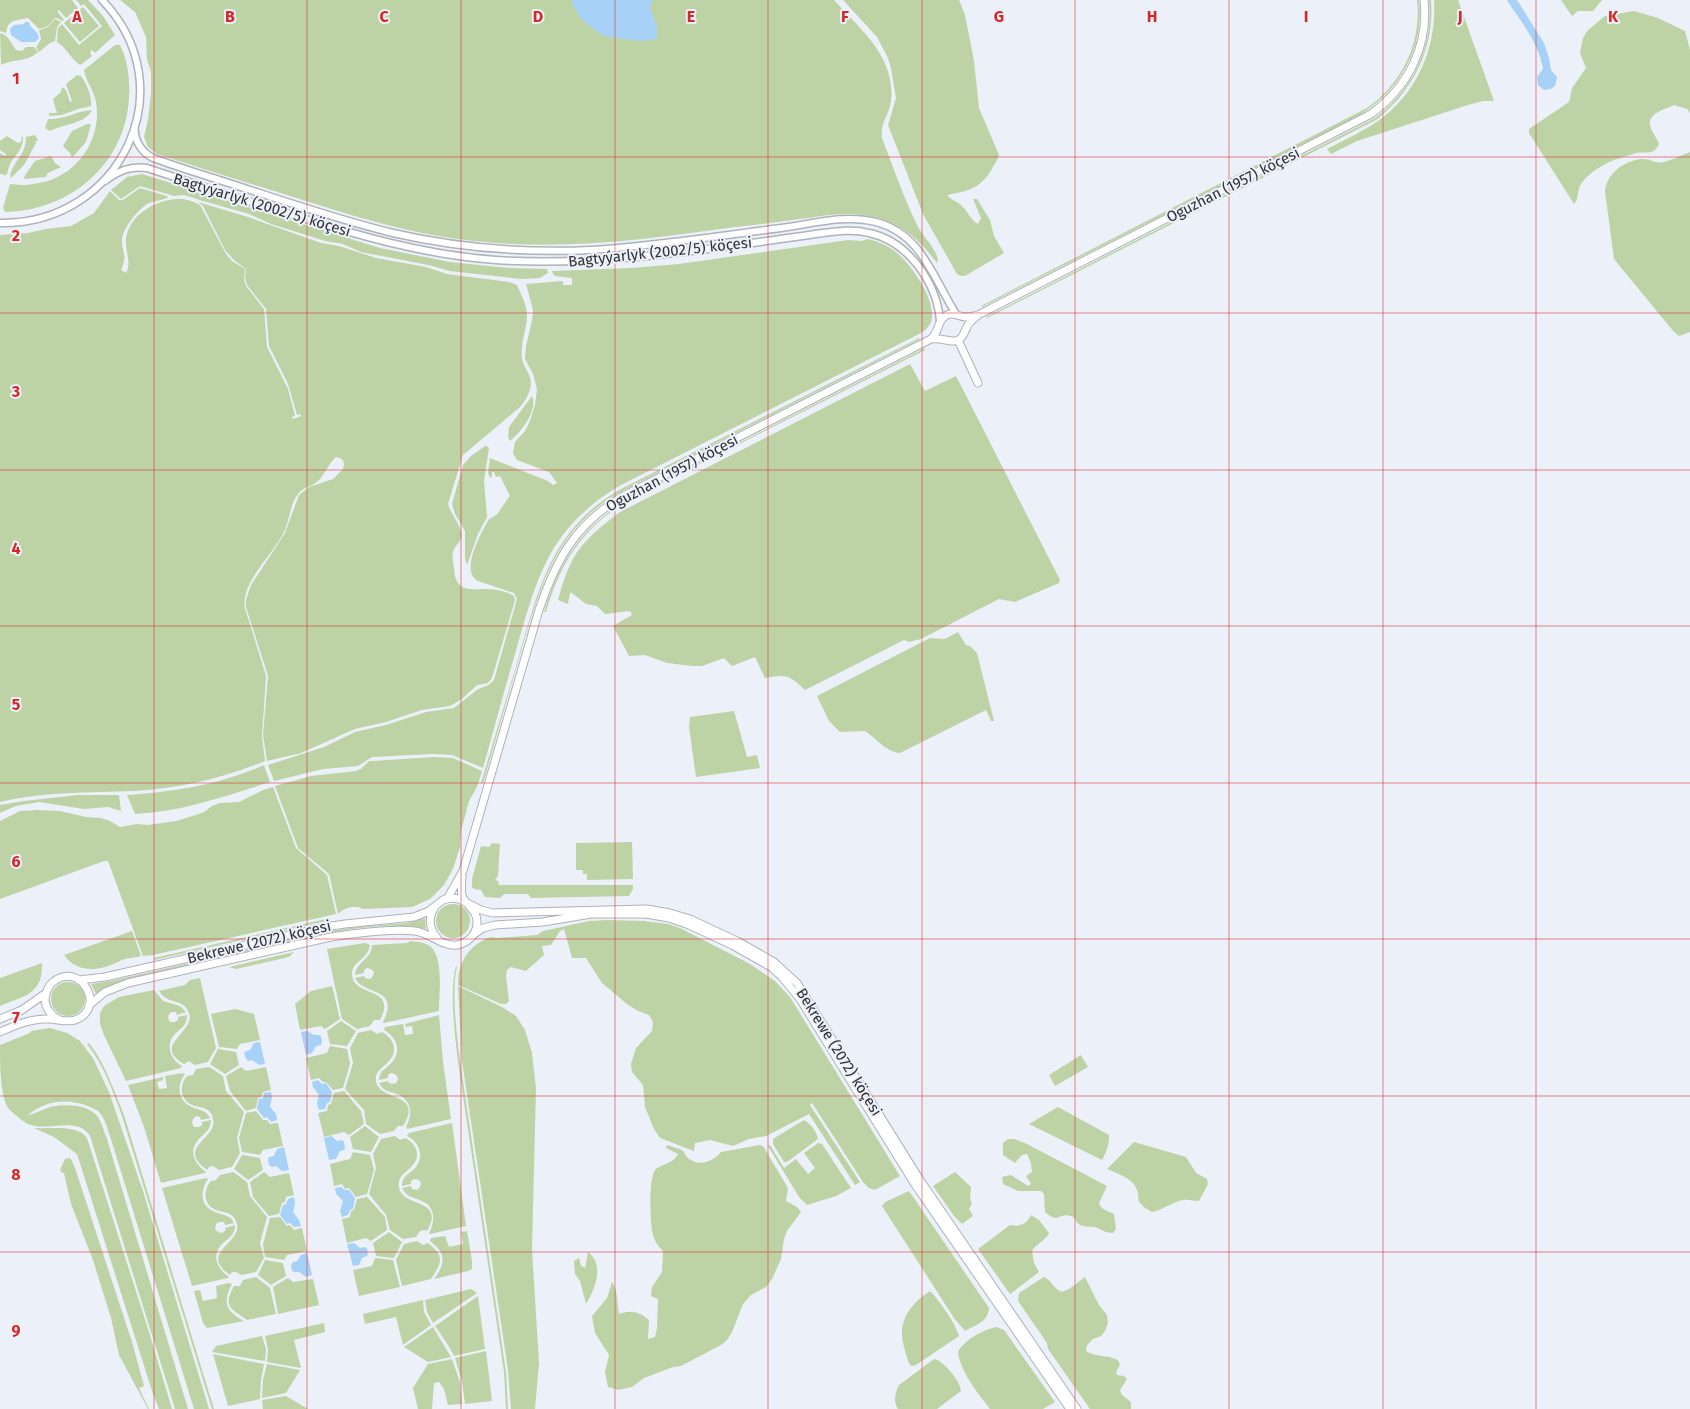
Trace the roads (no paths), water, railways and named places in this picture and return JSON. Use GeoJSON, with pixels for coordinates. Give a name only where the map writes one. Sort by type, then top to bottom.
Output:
{"type":"FeatureCollection","features":[{"type":"Feature","properties":{"kind":"main road","name":"Oguzhan (1957) köçesi"},"geometry":{"type":"LineString","coordinates":[[447,899],[463,871],[547,586],[562,554],[583,527],[602,509],[621,497],[931,339],[946,315],[968,317],[978,315],[1371,114],[1398,90],[1413,65],[1419,51],[1423,32],[1424,0]]}},
{"type":"Feature","properties":{"kind":"main road"},"geometry":{"type":"LineString","coordinates":[[958,315],[965,321],[967,327]]}},
{"type":"Feature","properties":{"kind":"main road","name":"Oguzhan (1957) köçesi"},"geometry":{"type":"LineString","coordinates":[[958,340],[964,336],[967,327],[978,315]]}},
{"type":"Feature","properties":{"kind":"main road"},"geometry":{"type":"LineString","coordinates":[[940,324],[942,336],[947,340]]}},
{"type":"Feature","properties":{"kind":"main road"},"geometry":{"type":"LineString","coordinates":[[931,339],[958,340],[978,383]]}},
{"type":"Feature","properties":{"kind":"main road","name":"Oguzhan (1957) köçesi"},"geometry":{"type":"LineString","coordinates":[[463,871],[463,898],[470,905]]}},
{"type":"Feature","properties":{"kind":"main road","name":"Bekrewe (2072) köçesi"},"geometry":{"type":"LineString","coordinates":[[0,1019],[22,1010],[46,993],[50,986],[59,978],[68,976],[79,980],[105,977],[335,925],[414,917],[447,899],[459,899],[493,913],[647,909],[670,912],[690,919],[739,942],[774,962],[797,983],[920,1180],[1077,1409]]}},
{"type":"Feature","properties":{"kind":"main road"},"geometry":{"type":"LineString","coordinates":[[436,905],[432,912],[430,924],[432,932],[437,938]]}},
{"type":"Feature","properties":{"kind":"main road"},"geometry":{"type":"LineString","coordinates":[[470,905],[477,919],[473,935]]}},
{"type":"Feature","properties":{"kind":"main road","name":"Bekrewe (2072) köçesi"},"geometry":{"type":"LineString","coordinates":[[0,1032],[32,1020],[72,1021],[80,1018],[86,1012],[89,1005],[105,992],[122,985],[331,937],[408,930],[422,932],[448,944],[456,945],[464,943],[483,928],[499,924],[543,922],[591,914],[646,914],[669,918],[689,925],[732,945],[771,967],[800,999],[914,1183],[1070,1409]]}},
{"type":"Feature","properties":{"kind":"main road"},"geometry":{"type":"LineString","coordinates":[[79,980],[88,989],[89,1005]]}},
{"type":"Feature","properties":{"kind":"main road"},"geometry":{"type":"LineString","coordinates":[[46,993],[48,1009],[53,1016],[60,1020]]}},
{"type":"Feature","properties":{"kind":"street","name":"Bagtyýarlyk (2002/5) köçesi"},"geometry":{"type":"LineString","coordinates":[[102,0],[119,21],[134,54],[139,89],[134,129],[137,142],[147,155],[157,160],[384,231],[464,245],[520,250],[591,250],[646,245],[840,220],[874,222],[904,236],[920,251],[958,315]]}},
{"type":"Feature","properties":{"kind":"street","name":"Bagtyýarlyk (2002/5) köçesi"},"geometry":{"type":"LineString","coordinates":[[0,223],[29,222],[57,214],[88,197],[105,181],[121,159],[135,125]]}},
{"type":"Feature","properties":{"kind":"street","name":"Bagtyýarlyk (2002/5) köçesi"},"geometry":{"type":"LineString","coordinates":[[105,181],[123,170],[134,167],[147,168],[333,228],[384,242],[453,255],[495,260],[553,262],[650,256],[823,233],[869,232],[901,247],[918,265],[934,295],[940,324]]}},
{"type":"Feature","properties":{"kind":"water"},"geometry":{"type":"Polygon","coordinates":[[[571,0],[653,0],[650,7],[657,27],[657,38],[640,41],[603,36],[580,18],[571,0]]]}},
{"type":"Feature","properties":{"kind":"water"},"geometry":{"type":"Polygon","coordinates":[[[1507,0],[1517,0],[1544,43],[1551,70],[1557,77],[1555,86],[1551,89],[1544,90],[1538,85],[1537,77],[1543,69],[1538,50],[1507,0]]]}},
{"type":"Feature","properties":{"kind":"water"},"geometry":{"type":"Polygon","coordinates":[[[29,22],[38,35],[39,38],[35,42],[21,42],[11,35],[10,29],[14,25],[24,24],[29,22]]]}},
{"type":"Feature","properties":{"kind":"water"},"geometry":{"type":"Polygon","coordinates":[[[307,1031],[321,1036],[322,1042],[321,1045],[316,1046],[312,1053],[306,1055],[301,1032],[307,1031]]]}},
{"type":"Feature","properties":{"kind":"water"},"geometry":{"type":"Polygon","coordinates":[[[260,1042],[265,1064],[259,1065],[252,1060],[248,1061],[244,1053],[250,1050],[254,1043],[260,1042]]]}},
{"type":"Feature","properties":{"kind":"water"},"geometry":{"type":"Polygon","coordinates":[[[318,1080],[322,1084],[326,1083],[332,1092],[330,1102],[327,1103],[325,1109],[319,1110],[317,1104],[319,1095],[312,1082],[318,1080]]]}},
{"type":"Feature","properties":{"kind":"water"},"geometry":{"type":"Polygon","coordinates":[[[271,1092],[270,1107],[276,1114],[277,1120],[271,1122],[267,1117],[264,1118],[257,1109],[259,1099],[263,1098],[264,1093],[271,1092]]]}},
{"type":"Feature","properties":{"kind":"water"},"geometry":{"type":"Polygon","coordinates":[[[331,1136],[337,1141],[342,1140],[345,1148],[340,1151],[336,1159],[329,1160],[324,1138],[331,1136]]]}},
{"type":"Feature","properties":{"kind":"water"},"geometry":{"type":"Polygon","coordinates":[[[284,1147],[289,1170],[282,1171],[276,1166],[272,1167],[269,1165],[268,1159],[274,1156],[277,1149],[284,1147]]]}},
{"type":"Feature","properties":{"kind":"water"},"geometry":{"type":"Polygon","coordinates":[[[341,1187],[349,1190],[355,1198],[353,1209],[350,1210],[348,1215],[342,1217],[340,1211],[343,1201],[336,1194],[335,1188],[341,1187]]]}},
{"type":"Feature","properties":{"kind":"water"},"geometry":{"type":"Polygon","coordinates":[[[294,1197],[293,1212],[301,1226],[294,1227],[290,1223],[287,1224],[280,1215],[283,1205],[286,1204],[288,1199],[294,1197]]]}},
{"type":"Feature","properties":{"kind":"water"},"geometry":{"type":"Polygon","coordinates":[[[354,1243],[360,1248],[367,1248],[368,1254],[362,1258],[359,1265],[353,1266],[347,1244],[354,1243]]]}},
{"type":"Feature","properties":{"kind":"water"},"geometry":{"type":"Polygon","coordinates":[[[307,1253],[312,1275],[306,1277],[299,1272],[292,1271],[291,1265],[301,1255],[307,1253]]]}}]}
